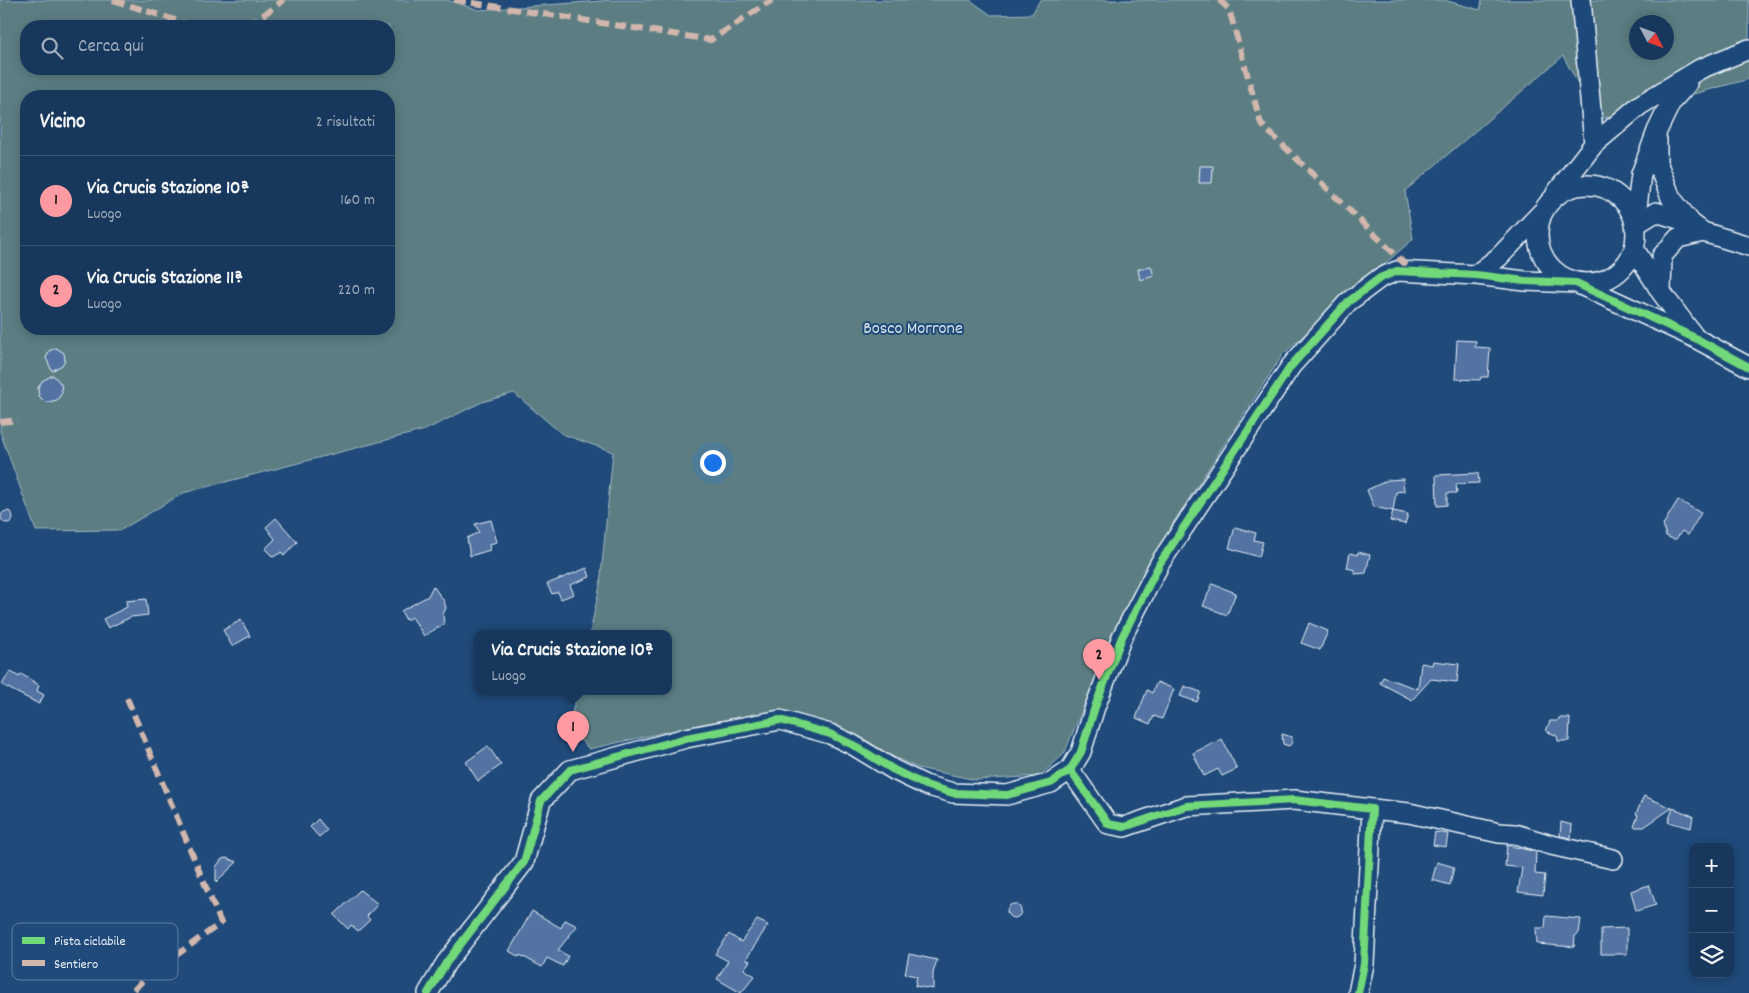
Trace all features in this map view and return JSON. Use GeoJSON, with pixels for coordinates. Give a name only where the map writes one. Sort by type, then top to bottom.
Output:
{"type":"FeatureCollection","features":[{"type":"Feature","properties":{"kind":"street"},"geometry":{"type":"LineString","coordinates":[[1581,0],[1594,144]]}},
{"type":"Feature","properties":{"kind":"street"},"geometry":{"type":"LineString","coordinates":[[1476,275],[1499,257],[1547,205],[1594,144],[1640,105],[1700,68],[1749,49]]}},
{"type":"Feature","properties":{"kind":"street"},"geometry":{"type":"LineString","coordinates":[[428,993],[446,963],[524,862],[540,801],[570,770],[686,738],[780,720],[830,734],[925,785],[954,793],[1007,795],[1052,783],[1070,770],[1081,752],[1095,707],[1122,637],[1160,563],[1291,366],[1348,302],[1380,278],[1397,271],[1590,284],[1605,279],[1628,262],[1635,250],[1635,225],[1641,174],[1657,131],[1671,102],[1700,68]]}},
{"type":"Feature","properties":{"kind":"street"},"geometry":{"type":"LineString","coordinates":[[1657,131],[1657,162],[1671,198],[1697,228]]}},
{"type":"Feature","properties":{"kind":"street"},"geometry":{"type":"LineString","coordinates":[[1635,225],[1630,211],[1620,197],[1612,191],[1596,185],[1580,184],[1564,190],[1547,205],[1537,229],[1537,246],[1552,271],[1695,338],[1749,367]]}},
{"type":"Feature","properties":{"kind":"street"},"geometry":{"type":"LineString","coordinates":[[1635,225],[1656,212],[1749,246]]}},
{"type":"Feature","properties":{"kind":"street"},"geometry":{"type":"LineString","coordinates":[[1661,292],[1662,256],[1678,238],[1697,228]]}},
{"type":"Feature","properties":{"kind":"street"},"geometry":{"type":"LineString","coordinates":[[1635,250],[1661,292],[1695,338]]}},
{"type":"Feature","properties":{"kind":"street"},"geometry":{"type":"LineString","coordinates":[[1070,770],[1108,824],[1124,827],[1186,806],[1294,800],[1409,813],[1499,833],[1515,834],[1551,845],[1613,859]]}},
{"type":"Feature","properties":{"kind":"street"},"geometry":{"type":"LineString","coordinates":[[1358,993],[1364,964],[1372,809]]}},
{"type":"Feature","properties":{"kind":"green space","name":"Bosco Morrone"},"geometry":{"type":"Polygon","coordinates":[[[0,0],[447,0],[479,10],[613,0],[970,0],[991,15],[1032,14],[1040,0],[1444,0],[1480,10],[1482,0],[1749,0],[1749,79],[1598,120],[1563,56],[1405,191],[1413,239],[1283,354],[1175,520],[1116,628],[1064,754],[1040,776],[976,780],[918,768],[839,732],[784,712],[707,723],[589,749],[569,728],[576,695],[672,695],[672,630],[591,630],[600,585],[613,452],[562,434],[514,393],[482,402],[425,430],[183,493],[121,530],[36,531],[0,432],[0,0]]]}},
{"type":"Feature","properties":{"kind":"building"},"geometry":{"type":"Polygon","coordinates":[[[1200,166],[1213,166],[1212,183],[1199,183],[1200,166]]]}},
{"type":"Feature","properties":{"kind":"building"},"geometry":{"type":"Polygon","coordinates":[[[1151,266],[1154,276],[1140,280],[1138,269],[1151,266]]]}},
{"type":"Feature","properties":{"kind":"building"},"geometry":{"type":"Polygon","coordinates":[[[1457,340],[1476,341],[1475,347],[1490,348],[1488,377],[1481,377],[1480,380],[1455,379],[1457,340]]]}},
{"type":"Feature","properties":{"kind":"building"},"geometry":{"type":"Polygon","coordinates":[[[56,348],[64,353],[65,360],[62,365],[52,371],[46,358],[49,351],[56,348]]]}},
{"type":"Feature","properties":{"kind":"building"},"geometry":{"type":"Polygon","coordinates":[[[53,375],[61,384],[62,393],[57,400],[45,402],[39,396],[38,388],[42,381],[53,375]]]}},
{"type":"Feature","properties":{"kind":"building"},"geometry":{"type":"Polygon","coordinates":[[[1478,473],[1479,483],[1456,484],[1457,493],[1447,493],[1447,505],[1437,506],[1436,475],[1478,473]]]}},
{"type":"Feature","properties":{"kind":"building"},"geometry":{"type":"Polygon","coordinates":[[[1403,479],[1404,491],[1396,492],[1393,511],[1374,507],[1367,490],[1388,480],[1403,479]]]}},
{"type":"Feature","properties":{"kind":"building"},"geometry":{"type":"Polygon","coordinates":[[[1678,500],[1701,513],[1688,535],[1682,531],[1676,539],[1673,539],[1666,536],[1663,525],[1678,500]]]}},
{"type":"Feature","properties":{"kind":"building"},"geometry":{"type":"Polygon","coordinates":[[[7,511],[13,517],[7,523],[1,517],[7,511]]]}},
{"type":"Feature","properties":{"kind":"building"},"geometry":{"type":"Polygon","coordinates":[[[1393,511],[1408,514],[1405,524],[1390,521],[1393,511]]]}},
{"type":"Feature","properties":{"kind":"building"},"geometry":{"type":"Polygon","coordinates":[[[276,518],[297,542],[284,556],[282,552],[273,557],[265,549],[275,539],[266,527],[276,518]]]}},
{"type":"Feature","properties":{"kind":"building"},"geometry":{"type":"Polygon","coordinates":[[[491,520],[497,542],[489,544],[490,550],[470,556],[467,538],[479,532],[475,524],[491,520]]]}},
{"type":"Feature","properties":{"kind":"building"},"geometry":{"type":"Polygon","coordinates":[[[1235,527],[1256,533],[1254,540],[1263,542],[1259,557],[1229,548],[1235,527]]]}},
{"type":"Feature","properties":{"kind":"building"},"geometry":{"type":"Polygon","coordinates":[[[1358,552],[1370,555],[1366,573],[1355,574],[1355,570],[1347,568],[1350,553],[1357,555],[1358,552]]]}},
{"type":"Feature","properties":{"kind":"building"},"geometry":{"type":"Polygon","coordinates":[[[587,568],[590,577],[570,585],[574,594],[561,599],[558,592],[552,594],[547,584],[587,568]]]}},
{"type":"Feature","properties":{"kind":"building"},"geometry":{"type":"Polygon","coordinates":[[[1212,584],[1236,593],[1227,615],[1203,606],[1212,584]]]}},
{"type":"Feature","properties":{"kind":"building"},"geometry":{"type":"Polygon","coordinates":[[[433,586],[444,601],[446,608],[443,614],[444,624],[424,636],[412,617],[406,620],[401,611],[428,596],[433,586]]]}},
{"type":"Feature","properties":{"kind":"building"},"geometry":{"type":"Polygon","coordinates":[[[146,599],[148,615],[131,617],[108,628],[103,619],[127,607],[126,601],[146,599]]]}},
{"type":"Feature","properties":{"kind":"building"},"geometry":{"type":"Polygon","coordinates":[[[241,620],[250,636],[232,646],[223,630],[241,620]]]}},
{"type":"Feature","properties":{"kind":"building"},"geometry":{"type":"Polygon","coordinates":[[[1309,623],[1328,631],[1320,650],[1301,643],[1309,623]]]}},
{"type":"Feature","properties":{"kind":"building"},"geometry":{"type":"Polygon","coordinates":[[[1433,661],[1459,664],[1457,682],[1431,679],[1412,700],[1380,683],[1383,677],[1418,689],[1421,663],[1432,665],[1433,661]]]}},
{"type":"Feature","properties":{"kind":"building"},"geometry":{"type":"Polygon","coordinates":[[[10,671],[19,677],[21,674],[39,685],[37,691],[44,695],[39,704],[2,685],[10,671]]]}},
{"type":"Feature","properties":{"kind":"building"},"geometry":{"type":"Polygon","coordinates":[[[1157,682],[1174,689],[1162,719],[1154,716],[1150,724],[1136,718],[1147,690],[1152,693],[1157,682]]]}},
{"type":"Feature","properties":{"kind":"building"},"geometry":{"type":"Polygon","coordinates":[[[1184,686],[1201,692],[1197,702],[1180,696],[1184,686]]]}},
{"type":"Feature","properties":{"kind":"building"},"geometry":{"type":"Polygon","coordinates":[[[1559,718],[1570,718],[1569,741],[1558,741],[1557,736],[1546,731],[1550,721],[1558,721],[1559,718]]]}},
{"type":"Feature","properties":{"kind":"building"},"geometry":{"type":"Polygon","coordinates":[[[1282,734],[1292,737],[1292,743],[1289,746],[1283,744],[1282,734]]]}},
{"type":"Feature","properties":{"kind":"building"},"geometry":{"type":"Polygon","coordinates":[[[1222,739],[1237,769],[1222,776],[1218,769],[1204,776],[1193,753],[1222,739]]]}},
{"type":"Feature","properties":{"kind":"building"},"geometry":{"type":"Polygon","coordinates":[[[488,746],[501,765],[478,781],[466,762],[488,746]]]}},
{"type":"Feature","properties":{"kind":"building"},"geometry":{"type":"Polygon","coordinates":[[[1644,796],[1672,808],[1644,827],[1634,827],[1638,815],[1636,814],[1644,796]]]}},
{"type":"Feature","properties":{"kind":"building"},"geometry":{"type":"Polygon","coordinates":[[[1673,808],[1693,816],[1691,828],[1668,822],[1673,808]]]}},
{"type":"Feature","properties":{"kind":"building"},"geometry":{"type":"Polygon","coordinates":[[[318,819],[327,830],[319,837],[310,827],[318,819]]]}},
{"type":"Feature","properties":{"kind":"building"},"geometry":{"type":"Polygon","coordinates":[[[1561,822],[1572,825],[1571,838],[1560,836],[1561,822]]]}},
{"type":"Feature","properties":{"kind":"building"},"geometry":{"type":"Polygon","coordinates":[[[1435,832],[1448,834],[1446,847],[1433,845],[1435,832]]]}},
{"type":"Feature","properties":{"kind":"building"},"geometry":{"type":"Polygon","coordinates":[[[1507,845],[1536,852],[1535,874],[1545,875],[1543,895],[1518,892],[1522,868],[1505,866],[1507,845]]]}},
{"type":"Feature","properties":{"kind":"building"},"geometry":{"type":"Polygon","coordinates":[[[226,858],[237,862],[216,882],[216,867],[222,859],[226,858]]]}},
{"type":"Feature","properties":{"kind":"building"},"geometry":{"type":"Polygon","coordinates":[[[1437,862],[1454,867],[1450,885],[1432,880],[1437,862]]]}},
{"type":"Feature","properties":{"kind":"building"},"geometry":{"type":"Polygon","coordinates":[[[1649,885],[1656,905],[1636,911],[1631,891],[1649,885]]]}},
{"type":"Feature","properties":{"kind":"building"},"geometry":{"type":"Polygon","coordinates":[[[360,890],[378,904],[367,916],[370,920],[358,931],[351,925],[348,929],[334,915],[360,890]]]}},
{"type":"Feature","properties":{"kind":"building"},"geometry":{"type":"Polygon","coordinates":[[[1014,904],[1019,906],[1021,911],[1019,916],[1014,918],[1009,916],[1007,911],[1009,906],[1014,904]]]}},
{"type":"Feature","properties":{"kind":"building"},"geometry":{"type":"Polygon","coordinates":[[[532,911],[561,928],[565,920],[577,926],[558,950],[568,956],[563,966],[547,958],[542,967],[509,951],[532,911]]]}},
{"type":"Feature","properties":{"kind":"building"},"geometry":{"type":"Polygon","coordinates":[[[1546,916],[1581,919],[1579,933],[1575,936],[1574,947],[1537,944],[1536,928],[1545,928],[1546,916]]]}},
{"type":"Feature","properties":{"kind":"building"},"geometry":{"type":"Polygon","coordinates":[[[757,920],[768,925],[746,959],[750,961],[744,969],[755,976],[741,993],[717,979],[728,961],[715,954],[729,934],[741,942],[757,920]]]}},
{"type":"Feature","properties":{"kind":"building"},"geometry":{"type":"Polygon","coordinates":[[[1627,928],[1627,954],[1601,954],[1601,929],[1627,928]]]}},
{"type":"Feature","properties":{"kind":"building"},"geometry":{"type":"Polygon","coordinates":[[[909,954],[937,960],[933,973],[933,989],[915,986],[917,976],[905,974],[909,954]]]}},
{"type":"Feature","properties":{"kind":"marked path"},"geometry":{"type":"LineString","coordinates":[[113,0],[175,20]]}},
{"type":"Feature","properties":{"kind":"marked path"},"geometry":{"type":"LineString","coordinates":[[256,20],[284,0]]}},
{"type":"Feature","properties":{"kind":"marked path"},"geometry":{"type":"LineString","coordinates":[[454,0],[711,40],[772,0]]}},
{"type":"Feature","properties":{"kind":"marked path"},"geometry":{"type":"LineString","coordinates":[[1219,0],[1229,9],[1261,124],[1412,271]]}},
{"type":"Feature","properties":{"kind":"marked path"},"geometry":{"type":"LineString","coordinates":[[0,422],[18,420]]}},
{"type":"Feature","properties":{"kind":"marked path"},"geometry":{"type":"LineString","coordinates":[[127,698],[221,923],[178,954]]}},
{"type":"Feature","properties":{"kind":"marked path"},"geometry":{"type":"LineString","coordinates":[[131,993],[143,980]]}},
{"type":"Feature","properties":{"kind":"cycle path"},"geometry":{"type":"LineString","coordinates":[[428,993],[446,963],[524,862],[541,801],[570,770],[686,738],[780,720],[830,734],[925,785],[953,793],[1007,795],[1051,783],[1070,770],[1081,752],[1095,707],[1122,637],[1160,563],[1291,366],[1348,302],[1380,278],[1397,271],[1576,283],[1695,338],[1749,367]]}},
{"type":"Feature","properties":{"kind":"cycle path"},"geometry":{"type":"LineString","coordinates":[[1070,770],[1108,824],[1124,827],[1186,806],[1294,800],[1372,809],[1364,964],[1358,993]]}},
{"type":"Feature","properties":{"kind":"place","name":"Via Crucis Stazione 11ª"},"geometry":{"type":"Point","coordinates":[1099,680]}},
{"type":"Feature","properties":{"kind":"place","name":"Via Crucis Stazione 10ª"},"geometry":{"type":"Point","coordinates":[573,752]}}]}
